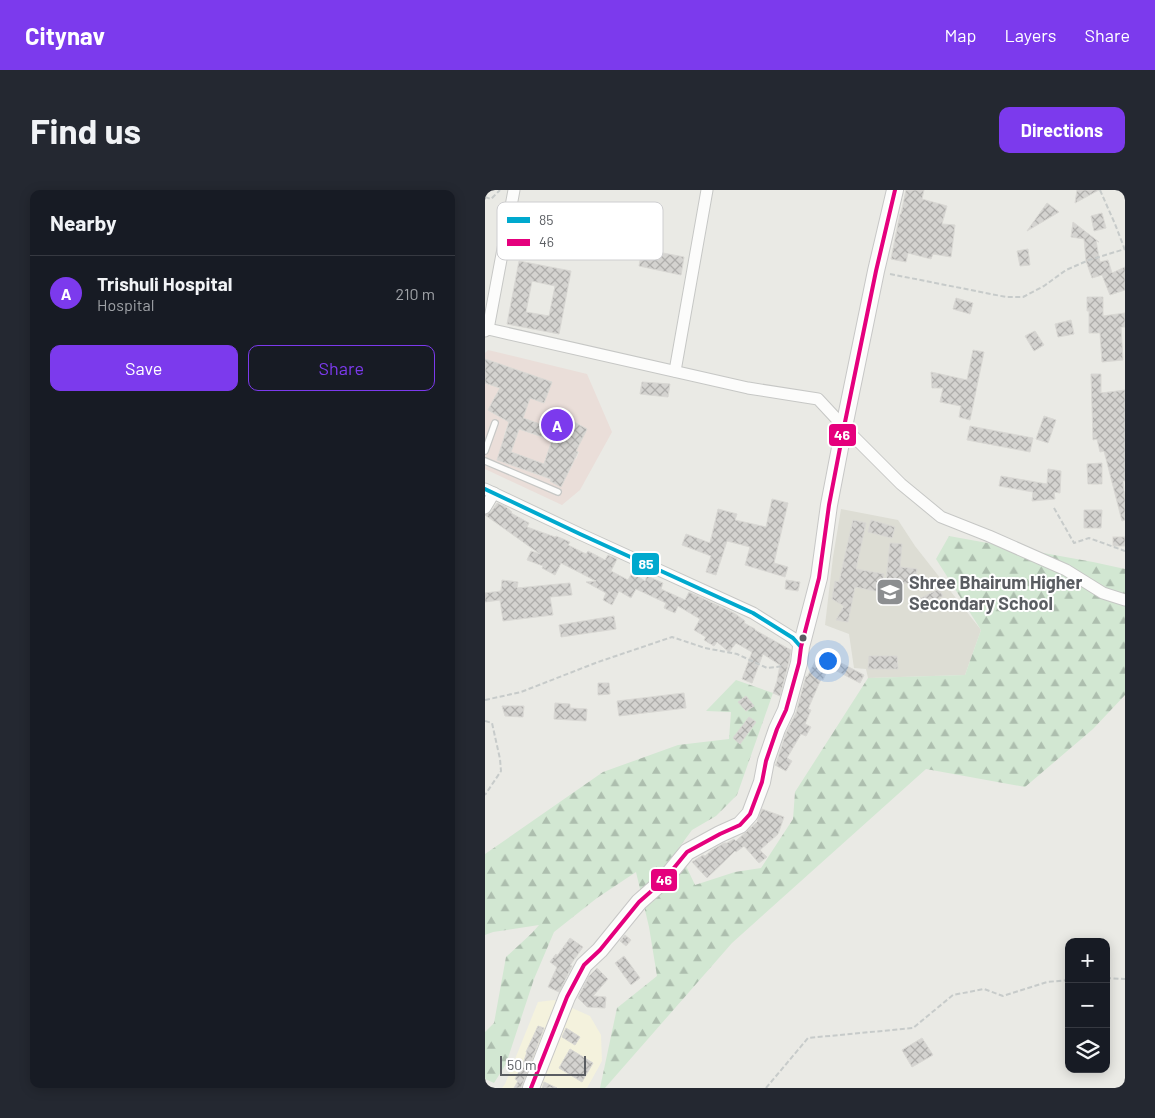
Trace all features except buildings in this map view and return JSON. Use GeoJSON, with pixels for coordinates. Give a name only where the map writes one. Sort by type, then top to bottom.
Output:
{"type":"FeatureCollection","features":[{"type":"Feature","properties":{"kind":"street"},"geometry":{"type":"LineString","coordinates":[[675,371],[707,190]]}},
{"type":"Feature","properties":{"kind":"street"},"geometry":{"type":"LineString","coordinates":[[531,1088],[567,997],[584,965],[600,950],[639,902],[664,880],[687,852],[740,825],[750,814],[762,782],[766,761],[777,728],[786,710],[819,578],[829,505],[844,427],[876,271],[895,190]]}},
{"type":"Feature","properties":{"kind":"street"},"geometry":{"type":"LineString","coordinates":[[500,260],[487,330],[748,388],[818,399],[901,484],[941,517],[1066,570],[1103,593],[1125,600]]}},
{"type":"Feature","properties":{"kind":"street"},"geometry":{"type":"LineString","coordinates":[[485,508],[489,491],[753,613],[793,638],[800,655]]}},
{"type":"Feature","properties":{"kind":"lane"},"geometry":{"type":"LineString","coordinates":[[485,451],[495,423]]}},
{"type":"Feature","properties":{"kind":"lane"},"geometry":{"type":"LineString","coordinates":[[485,461],[559,492]]}},
{"type":"Feature","properties":{"kind":"path"},"geometry":{"type":"LineString","coordinates":[[485,197],[491,199],[500,190]]}},
{"type":"Feature","properties":{"kind":"path"},"geometry":{"type":"LineString","coordinates":[[876,271],[1005,297],[1023,297],[1044,286],[1066,270],[1089,260],[1125,249],[1099,190]]}},
{"type":"Feature","properties":{"kind":"path"},"geometry":{"type":"LineString","coordinates":[[1054,508],[1074,543],[1089,538],[1125,551]]}},
{"type":"Feature","properties":{"kind":"path"},"geometry":{"type":"LineString","coordinates":[[485,700],[521,692],[598,662],[672,637],[705,648],[737,654],[767,668],[800,655]]}},
{"type":"Feature","properties":{"kind":"path"},"geometry":{"type":"LineString","coordinates":[[485,720],[492,723],[501,772],[485,795]]}},
{"type":"Feature","properties":{"kind":"path"},"geometry":{"type":"LineString","coordinates":[[1110,978],[1125,979]]}},
{"type":"Feature","properties":{"kind":"path"},"geometry":{"type":"LineString","coordinates":[[766,1088],[809,1038],[913,1028],[953,995],[984,989],[1003,996],[1047,982],[1065,980]]}},
{"type":"Feature","properties":{"kind":"shaded area"},"geometry":{"type":"Polygon","coordinates":[[[488,350],[587,374],[612,432],[580,490],[562,505],[485,469],[485,383],[544,403],[552,382],[485,359],[485,353],[488,350]],[[497,394],[488,410],[505,420],[511,409],[497,394]],[[518,396],[504,435],[516,439],[529,399],[518,396]],[[525,419],[521,430],[553,441],[556,430],[525,419]],[[563,431],[558,441],[560,451],[576,459],[579,452],[576,451],[568,433],[563,431]],[[505,437],[497,460],[550,479],[549,450],[544,464],[511,452],[515,440],[505,437]],[[561,458],[550,481],[561,486],[573,464],[561,458]]]}},
{"type":"Feature","properties":{"kind":"shaded area","name":"Shree Bhairum Higher Secondary School"},"geometry":{"type":"Polygon","coordinates":[[[841,509],[898,520],[915,546],[981,630],[965,675],[868,678],[866,669],[854,668],[849,634],[825,625],[841,509]]]}},
{"type":"Feature","properties":{"kind":"shaded area"},"geometry":{"type":"Polygon","coordinates":[[[554,1000],[590,1016],[601,1035],[602,1061],[587,1088],[502,1088],[538,1002],[554,1000]]]}},
{"type":"Feature","properties":{"kind":"green space"},"geometry":{"type":"Polygon","coordinates":[[[949,536],[1125,569],[1125,695],[1093,729],[1025,787],[926,769],[732,943],[605,1088],[600,1088],[617,1008],[657,976],[649,927],[636,872],[597,898],[554,932],[534,979],[506,1064],[494,1083],[485,1079],[485,1032],[494,1023],[506,957],[539,925],[485,935],[485,854],[603,772],[678,745],[729,739],[731,712],[706,711],[736,680],[773,693],[737,795],[716,816],[692,830],[678,849],[695,885],[735,872],[761,868],[793,819],[795,792],[868,678],[965,675],[981,630],[936,559],[949,536]]]}},
{"type":"Feature","properties":{"kind":"transit line","name":"46"},"geometry":{"type":"LineString","coordinates":[[531,1088],[567,997],[584,965],[600,950],[639,902],[664,880],[687,852],[740,825],[750,814],[762,782],[766,761],[777,729],[786,710],[819,578],[829,505],[844,427],[876,271],[895,190]]}},
{"type":"Feature","properties":{"kind":"transit line","name":"85"},"geometry":{"type":"LineString","coordinates":[[485,489],[753,613],[793,638],[801,647]]}},
{"type":"Feature","properties":{"kind":"place","name":"Trishuli Hospital"},"geometry":{"type":"Point","coordinates":[557,425]}},
{"type":"Feature","properties":{"kind":"place","name":"Shree Bhairum Higher Secondary School"},"geometry":{"type":"Point","coordinates":[890,592]}}]}
